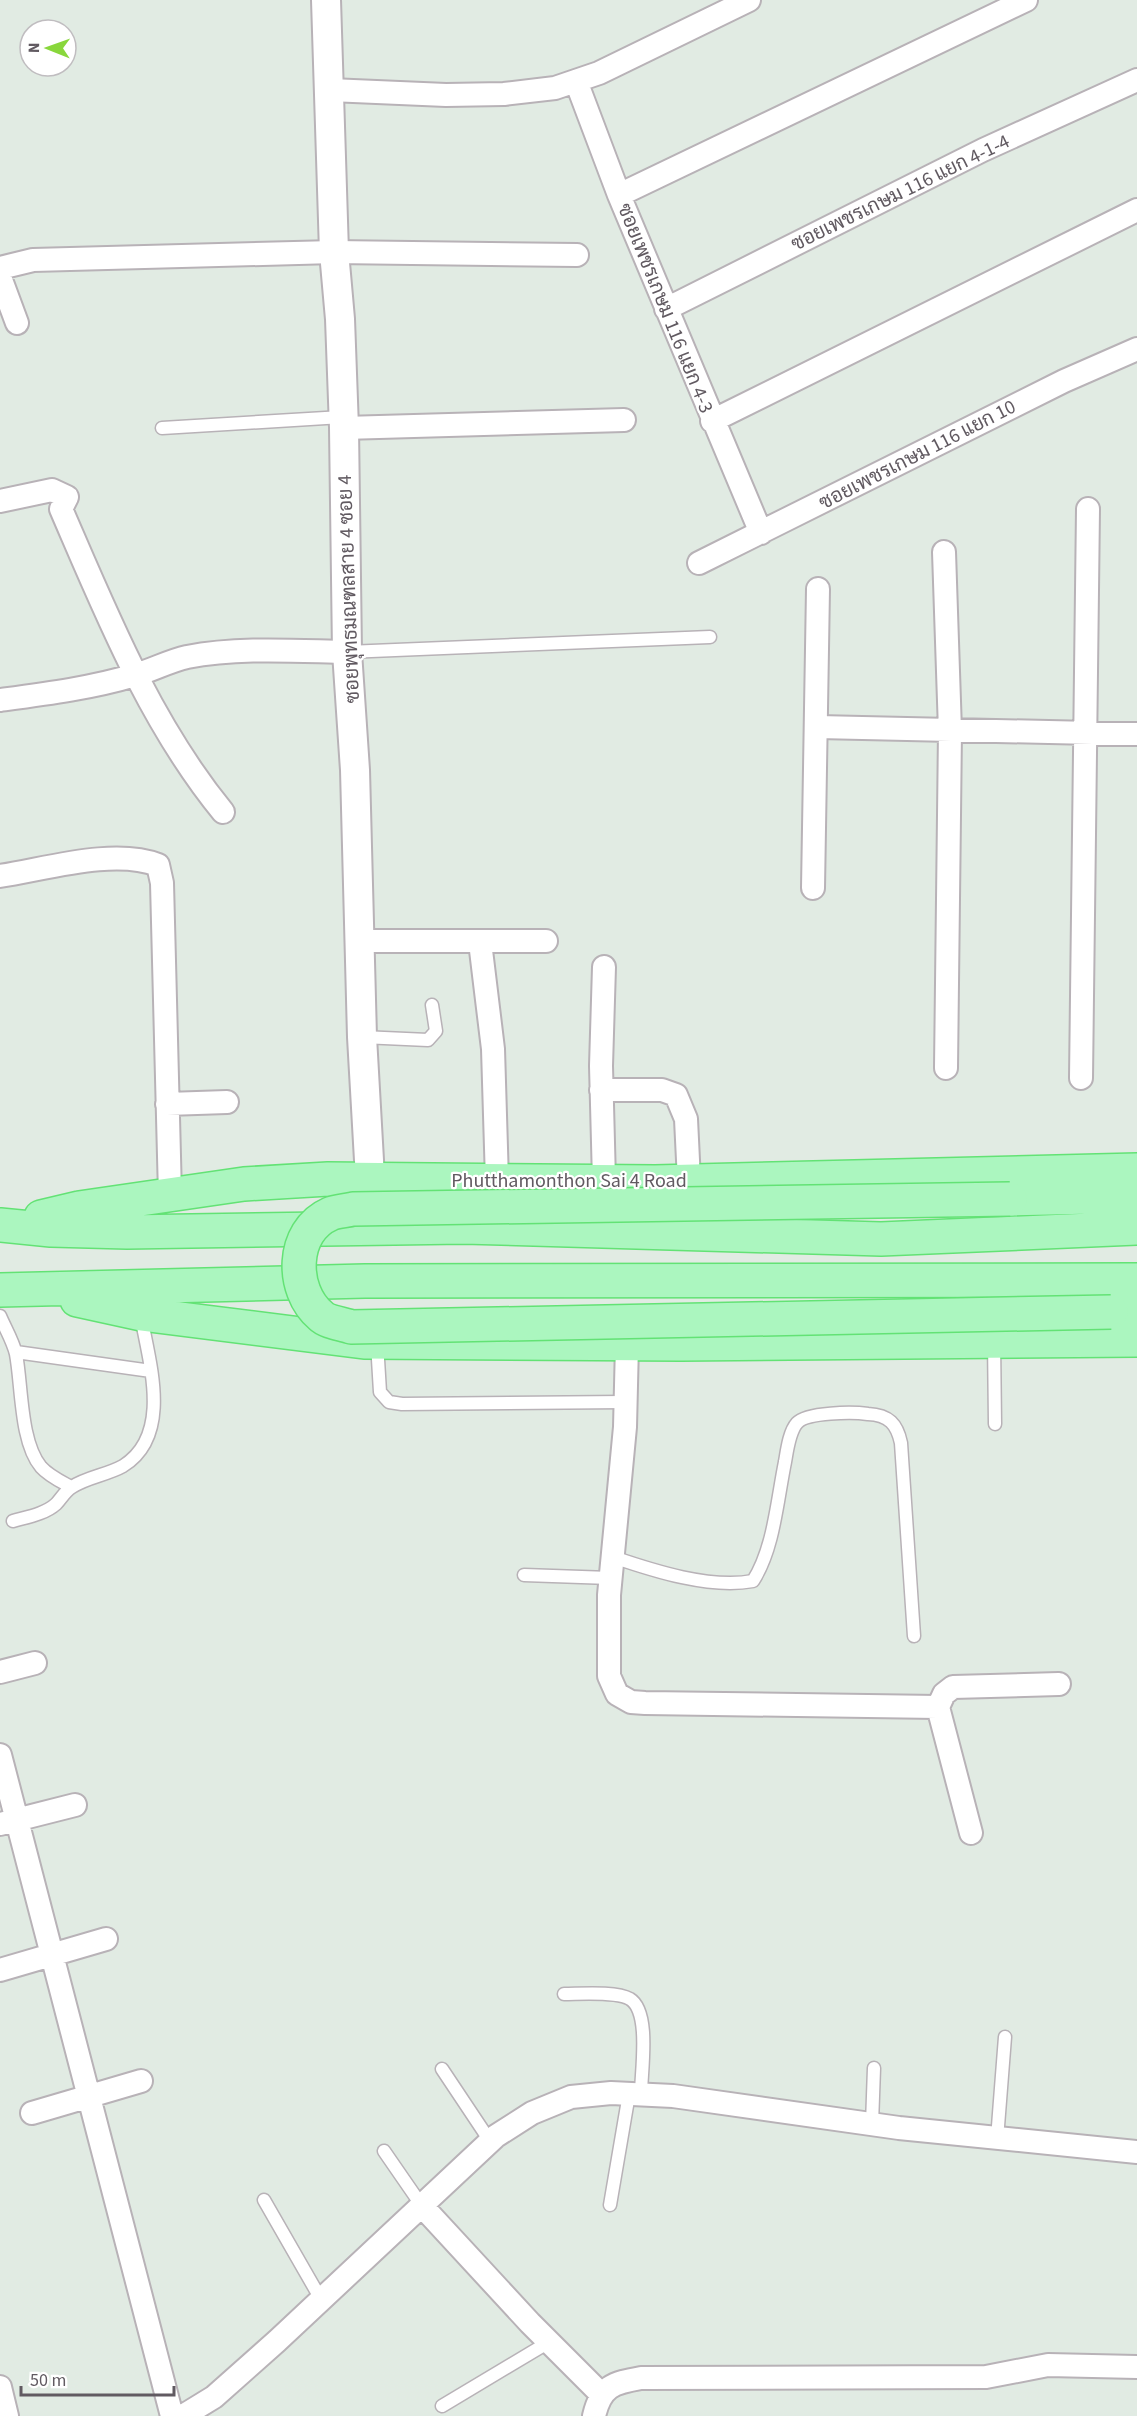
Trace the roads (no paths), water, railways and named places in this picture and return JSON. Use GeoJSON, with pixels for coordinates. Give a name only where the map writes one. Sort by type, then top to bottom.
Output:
{"type":"FeatureCollection","features":[{"type":"Feature","properties":{"kind":"main road","name":"Phutthamonthon Sai 4 Road"},"geometry":{"type":"LineString","coordinates":[[2,1225],[79,1208],[244,1184],[370,1178],[604,1182],[1137,1170]]}},
{"type":"Feature","properties":{"kind":"main road"},"geometry":{"type":"LineString","coordinates":[[1124,1312],[351,1327],[321,1317],[304,1293],[299,1272],[302,1241],[330,1214],[353,1209],[1137,1196]]}},
{"type":"Feature","properties":{"kind":"main road","name":"Phutthamonthon Sai 4 Road"},"geometry":{"type":"LineString","coordinates":[[2,1225],[127,1232],[464,1227],[881,1239],[1137,1228]]}},
{"type":"Feature","properties":{"kind":"main road"},"geometry":{"type":"LineString","coordinates":[[16,1290],[365,1281],[1137,1280]]}},
{"type":"Feature","properties":{"kind":"main road"},"geometry":{"type":"LineString","coordinates":[[16,1290],[141,1314],[228,1327],[377,1342],[627,1344],[1137,1340]]}},
{"type":"Feature","properties":{"kind":"street","name":"ซอยพุทธมณฑลสาย 4 ซอย 4"},"geometry":{"type":"LineString","coordinates":[[326,0],[334,252],[340,320],[347,652],[356,770],[362,1037],[370,1178]]}},
{"type":"Feature","properties":{"kind":"street"},"geometry":{"type":"LineString","coordinates":[[330,90],[446,95],[504,94],[555,88],[576,81],[749,0]]}},
{"type":"Feature","properties":{"kind":"street"},"geometry":{"type":"LineString","coordinates":[[619,195],[1026,0]]}},
{"type":"Feature","properties":{"kind":"street","name":"ซอยเพชรเกษม 116 แยก 4-1-4"},"geometry":{"type":"LineString","coordinates":[[666,309],[984,150],[1137,80]]}},
{"type":"Feature","properties":{"kind":"street","name":"ซอยเพชรเกษม 116 แยก 4-3"},"geometry":{"type":"LineString","coordinates":[[576,81],[619,195],[712,421],[761,532]]}},
{"type":"Feature","properties":{"kind":"street"},"geometry":{"type":"LineString","coordinates":[[712,421],[1137,210]]}},
{"type":"Feature","properties":{"kind":"street"},"geometry":{"type":"LineString","coordinates":[[17,323],[2,270],[33,260],[334,252],[577,255]]}},
{"type":"Feature","properties":{"kind":"street","name":"ซอยเพชรเกษม 116 แยก 10"},"geometry":{"type":"LineString","coordinates":[[699,563],[1064,381],[1137,349]]}},
{"type":"Feature","properties":{"kind":"street"},"geometry":{"type":"LineString","coordinates":[[343,422],[624,420]]}},
{"type":"Feature","properties":{"kind":"street"},"geometry":{"type":"LineString","coordinates":[[0,501],[52,490],[67,497],[61,509],[136,675],[198,780],[223,812]]}},
{"type":"Feature","properties":{"kind":"street"},"geometry":{"type":"LineString","coordinates":[[1081,1078],[1088,509]]}},
{"type":"Feature","properties":{"kind":"street"},"geometry":{"type":"LineString","coordinates":[[944,552],[950,731],[946,1068]]}},
{"type":"Feature","properties":{"kind":"street"},"geometry":{"type":"LineString","coordinates":[[813,888],[818,727],[818,589]]}},
{"type":"Feature","properties":{"kind":"street"},"geometry":{"type":"LineString","coordinates":[[0,700],[56,692],[136,675],[162,664],[203,655],[255,650],[347,652]]}},
{"type":"Feature","properties":{"kind":"street"},"geometry":{"type":"LineString","coordinates":[[818,727],[1137,734]]}},
{"type":"Feature","properties":{"kind":"street"},"geometry":{"type":"LineString","coordinates":[[0,876],[97,860],[130,858],[158,865],[162,884],[170,1195]]}},
{"type":"Feature","properties":{"kind":"street"},"geometry":{"type":"LineString","coordinates":[[359,941],[546,941]]}},
{"type":"Feature","properties":{"kind":"street"},"geometry":{"type":"LineString","coordinates":[[480,942],[493,1049],[497,1181]]}},
{"type":"Feature","properties":{"kind":"street"},"geometry":{"type":"LineString","coordinates":[[604,967],[601,1090],[604,1182]]}},
{"type":"Feature","properties":{"kind":"street"},"geometry":{"type":"LineString","coordinates":[[601,1090],[662,1090],[676,1095],[686,1119],[689,1181]]}},
{"type":"Feature","properties":{"kind":"street"},"geometry":{"type":"LineString","coordinates":[[167,1104],[227,1102]]}},
{"type":"Feature","properties":{"kind":"street"},"geometry":{"type":"LineString","coordinates":[[627,1344],[626,1402],[611,1567],[609,1676],[617,1694],[631,1702],[938,1707]]}},
{"type":"Feature","properties":{"kind":"street"},"geometry":{"type":"LineString","coordinates":[[0,1672],[35,1663]]}},
{"type":"Feature","properties":{"kind":"street"},"geometry":{"type":"LineString","coordinates":[[971,1833],[938,1707],[944,1694],[953,1687],[1059,1684]]}},
{"type":"Feature","properties":{"kind":"street"},"geometry":{"type":"LineString","coordinates":[[0,1755],[8,1822],[51,1955],[172,2416]]}},
{"type":"Feature","properties":{"kind":"street"},"geometry":{"type":"LineString","coordinates":[[8,1822],[75,1805]]}},
{"type":"Feature","properties":{"kind":"street"},"geometry":{"type":"LineString","coordinates":[[0,1970],[106,1939]]}},
{"type":"Feature","properties":{"kind":"street"},"geometry":{"type":"LineString","coordinates":[[32,2114],[141,2081]]}},
{"type":"Feature","properties":{"kind":"street"},"geometry":{"type":"LineString","coordinates":[[183,2416],[214,2397],[322,2301],[490,2141],[532,2113],[572,2097],[611,2092],[673,2096],[872,2124],[1137,2152]]}},
{"type":"Feature","properties":{"kind":"street"},"geometry":{"type":"LineString","coordinates":[[422,2206],[549,2342],[602,2395]]}},
{"type":"Feature","properties":{"kind":"street"},"geometry":{"type":"LineString","coordinates":[[594,2416],[606,2388],[617,2382],[641,2378],[986,2377],[1048,2365],[1137,2367]]}},
{"type":"Feature","properties":{"kind":"street"},"geometry":{"type":"LineString","coordinates":[[0,2387],[7,2416]]}},
{"type":"Feature","properties":{"kind":"lane"},"geometry":{"type":"LineString","coordinates":[[162,428],[343,422]]}},
{"type":"Feature","properties":{"kind":"lane"},"geometry":{"type":"LineString","coordinates":[[347,652],[710,637]]}},
{"type":"Feature","properties":{"kind":"lane"},"geometry":{"type":"LineString","coordinates":[[362,1037],[428,1040],[436,1031],[432,1005]]}},
{"type":"Feature","properties":{"kind":"lane"},"geometry":{"type":"LineString","coordinates":[[13,1521],[46,1510],[55,1505],[71,1487],[103,1476],[137,1456],[149,1432],[154,1405],[151,1371],[141,1314]]}},
{"type":"Feature","properties":{"kind":"lane"},"geometry":{"type":"LineString","coordinates":[[0,1316],[16,1352],[28,1438],[34,1454],[39,1465],[52,1477],[71,1487]]}},
{"type":"Feature","properties":{"kind":"lane"},"geometry":{"type":"LineString","coordinates":[[994,1341],[995,1424]]}},
{"type":"Feature","properties":{"kind":"lane"},"geometry":{"type":"LineString","coordinates":[[377,1342],[380,1392],[389,1402],[402,1404],[626,1402]]}},
{"type":"Feature","properties":{"kind":"lane"},"geometry":{"type":"LineString","coordinates":[[16,1352],[151,1371]]}},
{"type":"Feature","properties":{"kind":"lane"},"geometry":{"type":"LineString","coordinates":[[525,1575],[611,1567],[735,1584],[753,1581],[760,1569],[769,1537],[789,1443],[797,1423],[811,1415],[868,1414],[888,1417],[898,1428],[901,1443],[914,1636]]}},
{"type":"Feature","properties":{"kind":"lane"},"geometry":{"type":"LineString","coordinates":[[564,1994],[616,1995],[631,1999],[641,2015],[644,2030],[635,2094],[610,2205]]}},
{"type":"Feature","properties":{"kind":"lane"},"geometry":{"type":"LineString","coordinates":[[997,2139],[1005,2037]]}},
{"type":"Feature","properties":{"kind":"lane"},"geometry":{"type":"LineString","coordinates":[[872,2124],[874,2068]]}},
{"type":"Feature","properties":{"kind":"lane"},"geometry":{"type":"LineString","coordinates":[[442,2069],[490,2141]]}},
{"type":"Feature","properties":{"kind":"lane"},"geometry":{"type":"LineString","coordinates":[[384,2151],[422,2206]]}},
{"type":"Feature","properties":{"kind":"lane"},"geometry":{"type":"LineString","coordinates":[[264,2200],[322,2301]]}},
{"type":"Feature","properties":{"kind":"lane"},"geometry":{"type":"LineString","coordinates":[[442,2406],[549,2342]]}}]}
